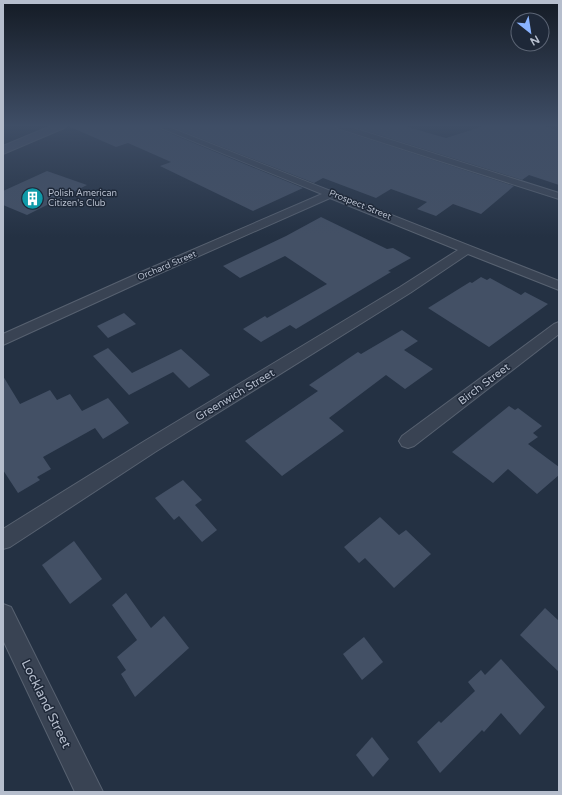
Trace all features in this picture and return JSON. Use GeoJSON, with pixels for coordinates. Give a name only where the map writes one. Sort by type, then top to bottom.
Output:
{"type":"FeatureCollection","features":[{"type":"Feature","properties":{"kind":"street","name":"Prospect Street"},"geometry":{"type":"LineString","coordinates":[[254,163],[559,286]]}},
{"type":"Feature","properties":{"kind":"street"},"geometry":{"type":"LineString","coordinates":[[456,163],[559,196]]}},
{"type":"Feature","properties":{"kind":"street","name":"Orchard Street"},"geometry":{"type":"LineString","coordinates":[[3,340],[143,276],[332,194]]}},
{"type":"Feature","properties":{"kind":"street","name":"Greenwich Street"},"geometry":{"type":"LineString","coordinates":[[3,540],[149,447],[405,290],[467,249]]}},
{"type":"Feature","properties":{"kind":"street","name":"Birch Street"},"geometry":{"type":"LineString","coordinates":[[408,441],[559,327]]}},
{"type":"Feature","properties":{"kind":"street","name":"Lockland Street"},"geometry":{"type":"LineString","coordinates":[[3,616],[89,792]]}},
{"type":"Feature","properties":{"kind":"building"},"geometry":{"type":"Polygon","coordinates":[[[168,163],[243,163],[303,188],[253,211],[160,166],[168,163]]]}},
{"type":"Feature","properties":{"kind":"building"},"geometry":{"type":"Polygon","coordinates":[[[263,163],[443,163],[514,186],[481,214],[453,204],[436,216],[417,209],[427,202],[391,189],[376,198],[323,178],[314,183],[263,163]]]}},
{"type":"Feature","properties":{"kind":"building"},"geometry":{"type":"Polygon","coordinates":[[[468,163],[559,163],[559,185],[529,175],[522,180],[468,163]]]}},
{"type":"Feature","properties":{"kind":"building","name":"Polish American Citizen's Club"},"geometry":{"type":"Polygon","coordinates":[[[47,171],[87,185],[27,215],[3,205],[3,191],[47,171]]]}},
{"type":"Feature","properties":{"kind":"building"},"geometry":{"type":"Polygon","coordinates":[[[321,217],[387,249],[393,248],[411,258],[388,271],[391,272],[296,329],[290,325],[261,342],[243,329],[265,316],[267,318],[327,284],[285,256],[240,278],[223,266],[286,236],[321,217]]]}},
{"type":"Feature","properties":{"kind":"building"},"geometry":{"type":"Polygon","coordinates":[[[481,277],[487,280],[490,278],[521,295],[525,292],[548,304],[489,347],[428,308],[470,282],[472,283],[481,277]]]}},
{"type":"Feature","properties":{"kind":"building"},"geometry":{"type":"Polygon","coordinates":[[[124,313],[136,324],[108,338],[97,326],[124,313]]]}},
{"type":"Feature","properties":{"kind":"building"},"geometry":{"type":"Polygon","coordinates":[[[402,330],[418,341],[404,350],[433,369],[405,389],[386,375],[329,418],[344,431],[282,476],[245,441],[318,391],[309,385],[358,352],[361,354],[402,330]]]}},
{"type":"Feature","properties":{"kind":"building"},"geometry":{"type":"Polygon","coordinates":[[[108,348],[132,373],[181,349],[210,375],[189,388],[173,372],[129,395],[93,356],[108,348]]]}},
{"type":"Feature","properties":{"kind":"building"},"geometry":{"type":"Polygon","coordinates":[[[3,376],[20,404],[50,390],[57,400],[70,394],[82,411],[108,398],[129,423],[103,439],[95,428],[43,457],[51,469],[37,477],[40,480],[18,493],[3,470],[3,376]]]}},
{"type":"Feature","properties":{"kind":"building"},"geometry":{"type":"Polygon","coordinates":[[[509,406],[515,410],[518,408],[542,426],[533,433],[538,437],[528,444],[559,467],[559,475],[537,494],[508,469],[493,483],[452,452],[509,406]]]}},
{"type":"Feature","properties":{"kind":"building"},"geometry":{"type":"Polygon","coordinates":[[[183,480],[202,500],[195,505],[217,530],[202,542],[179,516],[174,520],[155,498],[183,480]]]}},
{"type":"Feature","properties":{"kind":"building"},"geometry":{"type":"Polygon","coordinates":[[[380,517],[399,535],[406,530],[431,554],[394,588],[365,558],[359,563],[344,547],[380,517]]]}},
{"type":"Feature","properties":{"kind":"building"},"geometry":{"type":"Polygon","coordinates":[[[74,541],[102,579],[70,604],[42,565],[74,541]]]}},
{"type":"Feature","properties":{"kind":"building"},"geometry":{"type":"Polygon","coordinates":[[[126,593],[151,628],[164,616],[189,648],[135,697],[121,674],[126,670],[117,657],[137,640],[112,605],[126,593]]]}},
{"type":"Feature","properties":{"kind":"building"},"geometry":{"type":"Polygon","coordinates":[[[545,608],[559,621],[559,672],[520,635],[545,608]]]}},
{"type":"Feature","properties":{"kind":"building"},"geometry":{"type":"Polygon","coordinates":[[[364,637],[383,662],[362,680],[343,654],[364,637]]]}},
{"type":"Feature","properties":{"kind":"building"},"geometry":{"type":"Polygon","coordinates":[[[501,659],[545,707],[520,735],[501,713],[484,732],[482,730],[440,773],[417,742],[439,721],[441,723],[475,691],[468,682],[481,670],[485,675],[501,659]]]}},
{"type":"Feature","properties":{"kind":"building"},"geometry":{"type":"Polygon","coordinates":[[[372,737],[389,759],[373,777],[356,755],[372,737]]]}},
{"type":"Feature","properties":{"kind":"place","name":"Polish American Citizen's Club"},"geometry":{"type":"Point","coordinates":[32,198]}}]}
